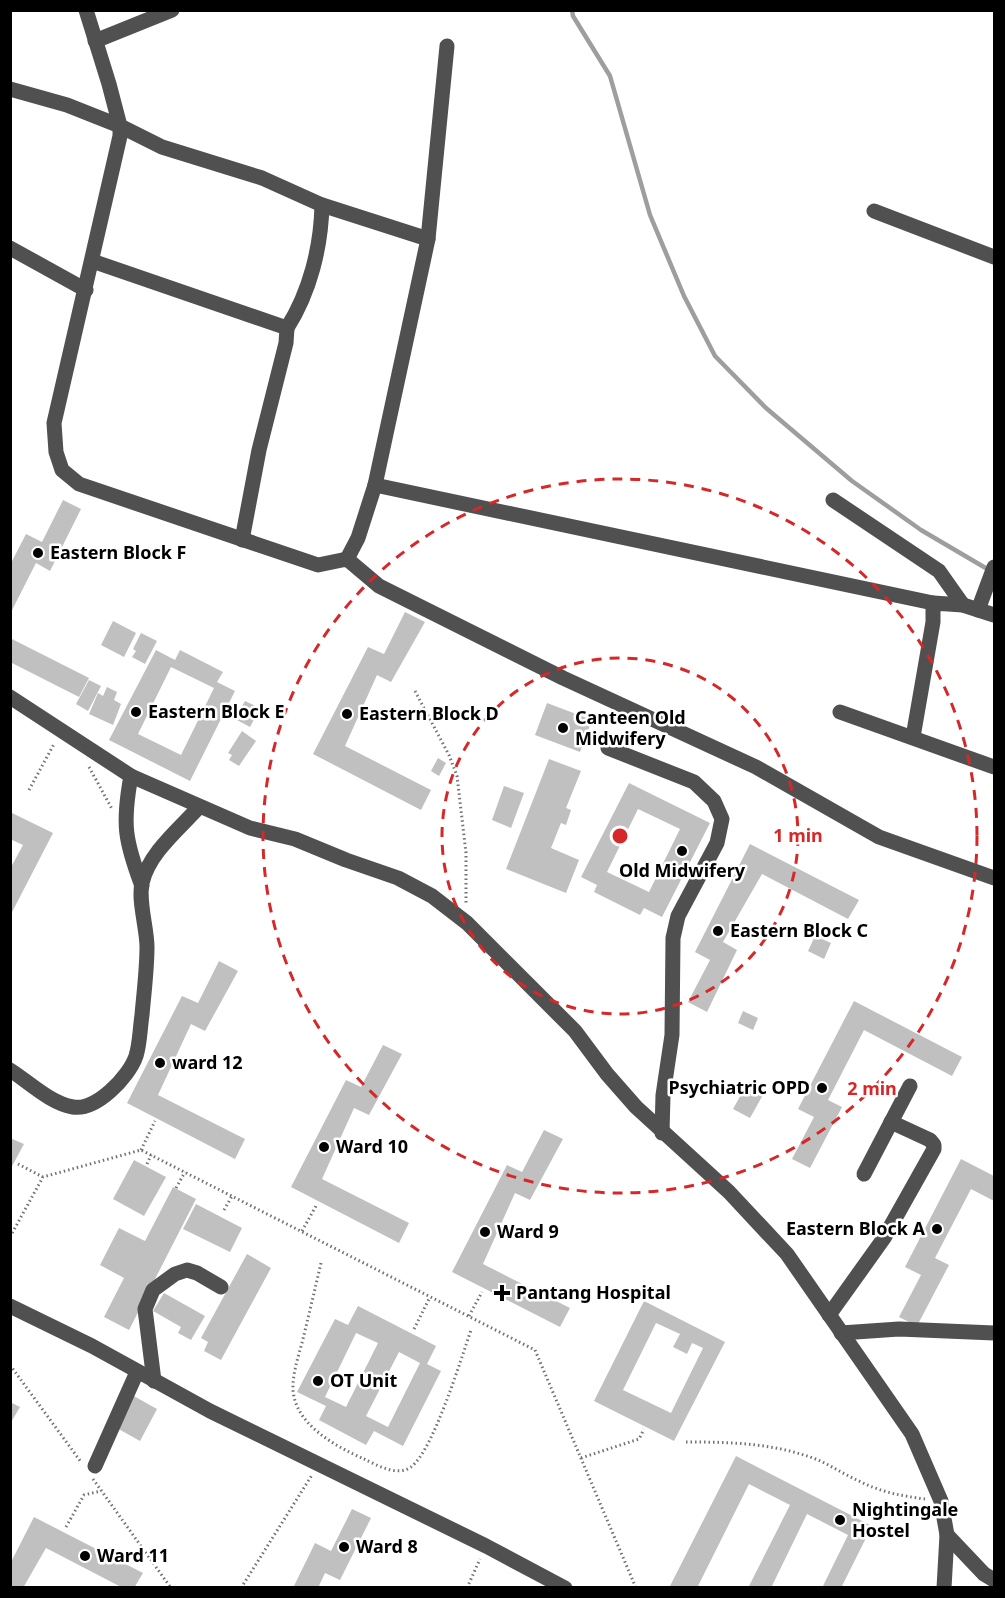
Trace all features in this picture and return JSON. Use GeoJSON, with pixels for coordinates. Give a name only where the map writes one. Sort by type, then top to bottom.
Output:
{"type":"FeatureCollection","features":[{"type":"Feature","properties":{"kind":"street"},"geometry":{"type":"LineString","coordinates":[[86,10],[120,126],[120,136],[54,423],[56,452],[62,470],[79,484],[318,565],[347,559]]}},
{"type":"Feature","properties":{"kind":"street"},"geometry":{"type":"LineString","coordinates":[[95,41],[172,10]]}},
{"type":"Feature","properties":{"kind":"street"},"geometry":{"type":"LineString","coordinates":[[347,559],[358,538],[375,485],[428,239],[447,46]]}},
{"type":"Feature","properties":{"kind":"street"},"geometry":{"type":"LineString","coordinates":[[10,89],[67,105],[120,126],[162,147],[262,178],[322,205],[428,239]]}},
{"type":"Feature","properties":{"kind":"street"},"geometry":{"type":"LineString","coordinates":[[242,540],[260,450],[286,344],[287,328],[299,310],[306,292],[318,245],[322,205]]}},
{"type":"Feature","properties":{"kind":"street"},"geometry":{"type":"LineString","coordinates":[[874,211],[994,257]]}},
{"type":"Feature","properties":{"kind":"street"},"geometry":{"type":"LineString","coordinates":[[10,248],[86,290]]}},
{"type":"Feature","properties":{"kind":"street"},"geometry":{"type":"LineString","coordinates":[[92,261],[287,328]]}},
{"type":"Feature","properties":{"kind":"street"},"geometry":{"type":"LineString","coordinates":[[375,485],[933,603],[971,608],[994,615]]}},
{"type":"Feature","properties":{"kind":"street"},"geometry":{"type":"LineString","coordinates":[[833,500],[939,571],[971,608]]}},
{"type":"Feature","properties":{"kind":"street"},"geometry":{"type":"LineString","coordinates":[[347,559],[379,586],[563,678],[756,767],[879,837],[994,878]]}},
{"type":"Feature","properties":{"kind":"street"},"geometry":{"type":"LineString","coordinates":[[971,608],[994,567]]}},
{"type":"Feature","properties":{"kind":"street"},"geometry":{"type":"LineString","coordinates":[[913,737],[933,622],[933,603]]}},
{"type":"Feature","properties":{"kind":"street"},"geometry":{"type":"LineString","coordinates":[[10,697],[131,776],[250,828],[295,839],[398,878],[432,897],[467,923],[575,1030],[607,1074],[636,1107],[729,1192],[788,1254],[912,1434],[941,1501],[947,1535],[944,1587]]}},
{"type":"Feature","properties":{"kind":"street"},"geometry":{"type":"LineString","coordinates":[[840,712],[994,767]]}},
{"type":"Feature","properties":{"kind":"street"},"geometry":{"type":"LineString","coordinates":[[608,748],[694,782],[714,801],[722,819],[717,843],[678,916],[673,938],[672,1035],[663,1095],[662,1133]]}},
{"type":"Feature","properties":{"kind":"street"},"geometry":{"type":"LineString","coordinates":[[10,1070],[57,1102],[74,1107],[89,1106],[105,1096],[122,1078],[136,1057],[147,946],[141,886],[125,834],[126,803],[131,776]]}},
{"type":"Feature","properties":{"kind":"street"},"geometry":{"type":"LineString","coordinates":[[141,886],[146,870],[155,856],[199,807]]}},
{"type":"Feature","properties":{"kind":"street"},"geometry":{"type":"LineString","coordinates":[[864,1174],[910,1086]]}},
{"type":"Feature","properties":{"kind":"street"},"geometry":{"type":"LineString","coordinates":[[828,1315],[884,1238],[934,1149],[930,1140],[891,1122]]}},
{"type":"Feature","properties":{"kind":"street"},"geometry":{"type":"LineString","coordinates":[[154,1381],[145,1309],[153,1290],[175,1274],[187,1270],[222,1287]]}},
{"type":"Feature","properties":{"kind":"street"},"geometry":{"type":"LineString","coordinates":[[10,1306],[92,1346],[210,1411],[565,1587]]}},
{"type":"Feature","properties":{"kind":"street"},"geometry":{"type":"LineString","coordinates":[[841,1333],[899,1329],[994,1333]]}},
{"type":"Feature","properties":{"kind":"street"},"geometry":{"type":"LineString","coordinates":[[95,1466],[137,1372]]}},
{"type":"Feature","properties":{"kind":"street"},"geometry":{"type":"LineString","coordinates":[[947,1535],[984,1574],[994,1580]]}},
{"type":"Feature","properties":{"kind":"path"},"geometry":{"type":"LineString","coordinates":[[415,690],[449,755],[457,776],[466,853],[467,923]]}},
{"type":"Feature","properties":{"kind":"path"},"geometry":{"type":"LineString","coordinates":[[29,790],[61,732]]}},
{"type":"Feature","properties":{"kind":"path"},"geometry":{"type":"LineString","coordinates":[[76,741],[125,834]]}},
{"type":"Feature","properties":{"kind":"path"},"geometry":{"type":"LineString","coordinates":[[141,1150],[155,1121]]}},
{"type":"Feature","properties":{"kind":"path"},"geometry":{"type":"LineString","coordinates":[[18,1164],[43,1177],[141,1150],[535,1350],[636,1587]]}},
{"type":"Feature","properties":{"kind":"path"},"geometry":{"type":"LineString","coordinates":[[147,1164],[152,1155]]}},
{"type":"Feature","properties":{"kind":"path"},"geometry":{"type":"LineString","coordinates":[[176,1188],[185,1172]]}},
{"type":"Feature","properties":{"kind":"path"},"geometry":{"type":"LineString","coordinates":[[10,1237],[43,1177]]}},
{"type":"Feature","properties":{"kind":"path"},"geometry":{"type":"LineString","coordinates":[[224,1210],[232,1196]]}},
{"type":"Feature","properties":{"kind":"path"},"geometry":{"type":"LineString","coordinates":[[302,1231],[316,1206]]}},
{"type":"Feature","properties":{"kind":"path"},"geometry":{"type":"LineString","coordinates":[[321,1263],[293,1386],[298,1406],[311,1427],[337,1447],[387,1469],[402,1471],[411,1468],[432,1436],[471,1330]]}},
{"type":"Feature","properties":{"kind":"path"},"geometry":{"type":"LineString","coordinates":[[469,1316],[482,1292]]}},
{"type":"Feature","properties":{"kind":"path"},"geometry":{"type":"LineString","coordinates":[[414,1329],[430,1297]]}},
{"type":"Feature","properties":{"kind":"path"},"geometry":{"type":"LineString","coordinates":[[581,1458],[639,1439],[644,1430]]}},
{"type":"Feature","properties":{"kind":"path"},"geometry":{"type":"LineString","coordinates":[[686,1442],[740,1442],[780,1448],[818,1460],[882,1491],[900,1496],[941,1501]]}},
{"type":"Feature","properties":{"kind":"path"},"geometry":{"type":"LineString","coordinates":[[241,1587],[319,1464]]}},
{"type":"Feature","properties":{"kind":"path"},"geometry":{"type":"LineString","coordinates":[[66,1527],[84,1495],[102,1491]]}},
{"type":"Feature","properties":{"kind":"path"},"geometry":{"type":"LineString","coordinates":[[467,1587],[486,1546]]}},
{"type":"Feature","properties":{"kind":"building","name":"Eastern Block F"},"geometry":{"type":"Polygon","coordinates":[[[63,500],[81,509],[50,571],[36,563],[10,614],[10,565],[26,534],[42,542],[63,500]]]}},
{"type":"Feature","properties":{"kind":"building","name":"Eastern Block D"},"geometry":{"type":"Polygon","coordinates":[[[405,612],[425,622],[391,682],[377,675],[345,746],[431,790],[421,810],[313,754],[368,647],[384,654],[405,612]]]}},
{"type":"Feature","properties":{"kind":"building"},"geometry":{"type":"Polygon","coordinates":[[[113,621],[136,633],[124,657],[101,645],[113,621]]]}},
{"type":"Feature","properties":{"kind":"building"},"geometry":{"type":"Polygon","coordinates":[[[141,633],[157,641],[145,664],[132,657],[136,651],[133,649],[141,633]]]}},
{"type":"Feature","properties":{"kind":"building"},"geometry":{"type":"Polygon","coordinates":[[[10,638],[89,678],[79,697],[10,662],[10,638]]]}},
{"type":"Feature","properties":{"kind":"building","name":"Eastern Block E"},"geometry":{"type":"Polygon","coordinates":[[[156,650],[175,660],[180,650],[223,672],[217,682],[235,691],[190,781],[109,740],[156,650]],[[171,667],[138,734],[181,755],[214,688],[171,667]]]}},
{"type":"Feature","properties":{"kind":"building"},"geometry":{"type":"Polygon","coordinates":[[[89,680],[101,686],[88,711],[76,704],[89,680]]]}},
{"type":"Feature","properties":{"kind":"building"},"geometry":{"type":"Polygon","coordinates":[[[107,687],[117,692],[114,700],[121,704],[113,725],[89,714],[98,693],[103,696],[107,687]]]}},
{"type":"Feature","properties":{"kind":"building"},"geometry":{"type":"Polygon","coordinates":[[[245,701],[260,708],[250,727],[235,719],[245,701]]]}},
{"type":"Feature","properties":{"kind":"building","name":"Canteen Old Midwifery"},"geometry":{"type":"Polygon","coordinates":[[[547,703],[592,720],[580,752],[535,735],[547,703]]]}},
{"type":"Feature","properties":{"kind":"building"},"geometry":{"type":"Polygon","coordinates":[[[242,731],[256,741],[239,766],[229,760],[232,755],[228,753],[242,731]]]}},
{"type":"Feature","properties":{"kind":"building"},"geometry":{"type":"Polygon","coordinates":[[[438,758],[446,763],[439,776],[431,771],[438,758]]]}},
{"type":"Feature","properties":{"kind":"building","name":"Old Midwifery"},"geometry":{"type":"Polygon","coordinates":[[[549,759],[581,771],[566,808],[571,810],[566,825],[561,823],[551,848],[579,860],[566,893],[506,869],[549,759]]]}},
{"type":"Feature","properties":{"kind":"building","name":"Old Midwifery"},"geometry":{"type":"Polygon","coordinates":[[[629,783],[710,823],[662,917],[644,908],[640,915],[594,892],[597,885],[581,877],[629,783]],[[638,809],[607,872],[649,892],[680,829],[638,809]]]}},
{"type":"Feature","properties":{"kind":"building"},"geometry":{"type":"Polygon","coordinates":[[[504,786],[524,793],[511,828],[492,820],[504,786]]]}},
{"type":"Feature","properties":{"kind":"building"},"geometry":{"type":"Polygon","coordinates":[[[10,812],[53,833],[10,916],[10,869],[23,845],[10,839],[10,812]]]}},
{"type":"Feature","properties":{"kind":"building","name":"Eastern Block C"},"geometry":{"type":"Polygon","coordinates":[[[750,844],[859,900],[848,919],[762,874],[723,942],[737,950],[707,1012],[688,1002],[710,960],[695,952],[750,844]]]}},
{"type":"Feature","properties":{"kind":"building"},"geometry":{"type":"Polygon","coordinates":[[[815,936],[831,943],[824,959],[808,951],[815,936]]]}},
{"type":"Feature","properties":{"kind":"building","name":"ward 12"},"geometry":{"type":"Polygon","coordinates":[[[219,961],[238,971],[205,1031],[191,1024],[158,1095],[245,1139],[235,1159],[127,1103],[182,996],[198,1003],[219,961]]]}},
{"type":"Feature","properties":{"kind":"building","name":"Psychiatric OPD"},"geometry":{"type":"Polygon","coordinates":[[[854,1001],[962,1057],[952,1076],[864,1030],[828,1100],[842,1107],[810,1168],[792,1159],[814,1117],[798,1109],[854,1001]]]}},
{"type":"Feature","properties":{"kind":"building"},"geometry":{"type":"Polygon","coordinates":[[[743,1011],[758,1018],[753,1030],[738,1023],[743,1011]]]}},
{"type":"Feature","properties":{"kind":"building","name":"Ward 10"},"geometry":{"type":"Polygon","coordinates":[[[383,1045],[402,1054],[369,1115],[354,1108],[322,1179],[409,1223],[399,1243],[291,1187],[346,1080],[361,1087],[383,1045]]]}},
{"type":"Feature","properties":{"kind":"building"},"geometry":{"type":"Polygon","coordinates":[[[747,1084],[764,1093],[750,1118],[733,1109],[747,1084]]]}},
{"type":"Feature","properties":{"kind":"building","name":"Ward 9"},"geometry":{"type":"Polygon","coordinates":[[[544,1130],[563,1139],[530,1200],[515,1193],[483,1264],[570,1308],[560,1327],[452,1272],[507,1165],[522,1172],[544,1130]]]}},
{"type":"Feature","properties":{"kind":"building"},"geometry":{"type":"Polygon","coordinates":[[[10,1138],[24,1144],[10,1170],[10,1138]]]}},
{"type":"Feature","properties":{"kind":"building","name":"Eastern Block A"},"geometry":{"type":"Polygon","coordinates":[[[961,1159],[994,1176],[994,1201],[971,1189],[935,1258],[949,1265],[917,1326],[899,1317],[921,1275],[905,1267],[961,1159]]]}},
{"type":"Feature","properties":{"kind":"building"},"geometry":{"type":"Polygon","coordinates":[[[134,1160],[166,1177],[144,1216],[113,1199],[134,1160]]]}},
{"type":"Feature","properties":{"kind":"building"},"geometry":{"type":"Polygon","coordinates":[[[173,1187],[196,1199],[129,1330],[104,1317],[124,1278],[100,1265],[119,1228],[145,1241],[173,1187]]]}},
{"type":"Feature","properties":{"kind":"building"},"geometry":{"type":"Polygon","coordinates":[[[196,1204],[242,1228],[230,1252],[183,1229],[196,1204]]]}},
{"type":"Feature","properties":{"kind":"building"},"geometry":{"type":"Polygon","coordinates":[[[247,1254],[271,1268],[221,1360],[204,1351],[208,1342],[201,1338],[247,1254]]]}},
{"type":"Feature","properties":{"kind":"building"},"geometry":{"type":"Polygon","coordinates":[[[164,1293],[205,1316],[191,1340],[178,1333],[181,1327],[153,1311],[164,1293]]]}},
{"type":"Feature","properties":{"kind":"building"},"geometry":{"type":"Polygon","coordinates":[[[644,1301],[725,1342],[674,1441],[594,1401],[644,1301]],[[656,1323],[623,1390],[671,1413],[703,1348],[692,1343],[687,1354],[673,1347],[680,1334],[656,1323]]]}},
{"type":"Feature","properties":{"kind":"building","name":"OT Unit"},"geometry":{"type":"Polygon","coordinates":[[[358,1306],[436,1346],[427,1364],[441,1371],[403,1446],[374,1431],[366,1445],[319,1420],[326,1406],[297,1392],[335,1319],[348,1325],[358,1306]],[[356,1333],[325,1397],[346,1407],[378,1343],[356,1333]],[[399,1352],[366,1416],[388,1427],[420,1363],[399,1352]]]}},
{"type":"Feature","properties":{"kind":"building"},"geometry":{"type":"Polygon","coordinates":[[[132,1395],[157,1409],[140,1441],[115,1427],[132,1395]]]}},
{"type":"Feature","properties":{"kind":"building"},"geometry":{"type":"Polygon","coordinates":[[[10,1402],[20,1407],[10,1424],[10,1402]]]}},
{"type":"Feature","properties":{"kind":"building","name":"Nightingale Hostel"},"geometry":{"type":"Polygon","coordinates":[[[736,1456],[872,1526],[841,1588],[822,1588],[848,1535],[807,1514],[771,1588],[748,1588],[790,1505],[749,1484],[697,1588],[669,1588],[736,1456]]]}},
{"type":"Feature","properties":{"kind":"building","name":"Ward 8"},"geometry":{"type":"Polygon","coordinates":[[[352,1509],[371,1518],[340,1580],[325,1573],[318,1588],[293,1588],[315,1543],[331,1551],[352,1509]]]}},
{"type":"Feature","properties":{"kind":"building","name":"Ward 11"},"geometry":{"type":"Polygon","coordinates":[[[34,1517],[143,1573],[134,1588],[123,1588],[46,1548],[23,1588],[10,1588],[10,1564],[34,1517]]]}},
{"type":"Feature","properties":{"kind":"waterway"},"geometry":{"type":"LineString","coordinates":[[572,10],[573,16],[610,76],[650,215],[684,296],[715,356],[766,408],[852,481],[921,530],[989,570]]}},
{"type":"Feature","properties":{"kind":"place","name":"Eastern Block F"},"geometry":{"type":"Point","coordinates":[38,553]}},
{"type":"Feature","properties":{"kind":"place","name":"Eastern Block E"},"geometry":{"type":"Point","coordinates":[136,712]}},
{"type":"Feature","properties":{"kind":"place","name":"Eastern Block D"},"geometry":{"type":"Point","coordinates":[347,714]}},
{"type":"Feature","properties":{"kind":"place","name":"Canteen Old Midwifery"},"geometry":{"type":"Point","coordinates":[563,728]}},
{"type":"Feature","properties":{"kind":"place","name":"Old Midwifery"},"geometry":{"type":"Point","coordinates":[682,851]}},
{"type":"Feature","properties":{"kind":"place","name":"Eastern Block C"},"geometry":{"type":"Point","coordinates":[718,931]}},
{"type":"Feature","properties":{"kind":"place","name":"ward 12"},"geometry":{"type":"Point","coordinates":[160,1063]}},
{"type":"Feature","properties":{"kind":"place","name":"Psychiatric OPD"},"geometry":{"type":"Point","coordinates":[822,1088]}},
{"type":"Feature","properties":{"kind":"place","name":"Ward 10"},"geometry":{"type":"Point","coordinates":[324,1147]}},
{"type":"Feature","properties":{"kind":"place","name":"Eastern Block A"},"geometry":{"type":"Point","coordinates":[937,1229]}},
{"type":"Feature","properties":{"kind":"place","name":"Ward 9"},"geometry":{"type":"Point","coordinates":[485,1232]}},
{"type":"Feature","properties":{"kind":"place","name":"Pantang Hospital"},"geometry":{"type":"Point","coordinates":[502,1293]}},
{"type":"Feature","properties":{"kind":"place","name":"OT Unit"},"geometry":{"type":"Point","coordinates":[318,1381]}},
{"type":"Feature","properties":{"kind":"place","name":"Nightingale Hostel"},"geometry":{"type":"Point","coordinates":[840,1520]}},
{"type":"Feature","properties":{"kind":"place","name":"Ward 8"},"geometry":{"type":"Point","coordinates":[344,1547]}},
{"type":"Feature","properties":{"kind":"place","name":"Ward 11"},"geometry":{"type":"Point","coordinates":[85,1556]}}]}
